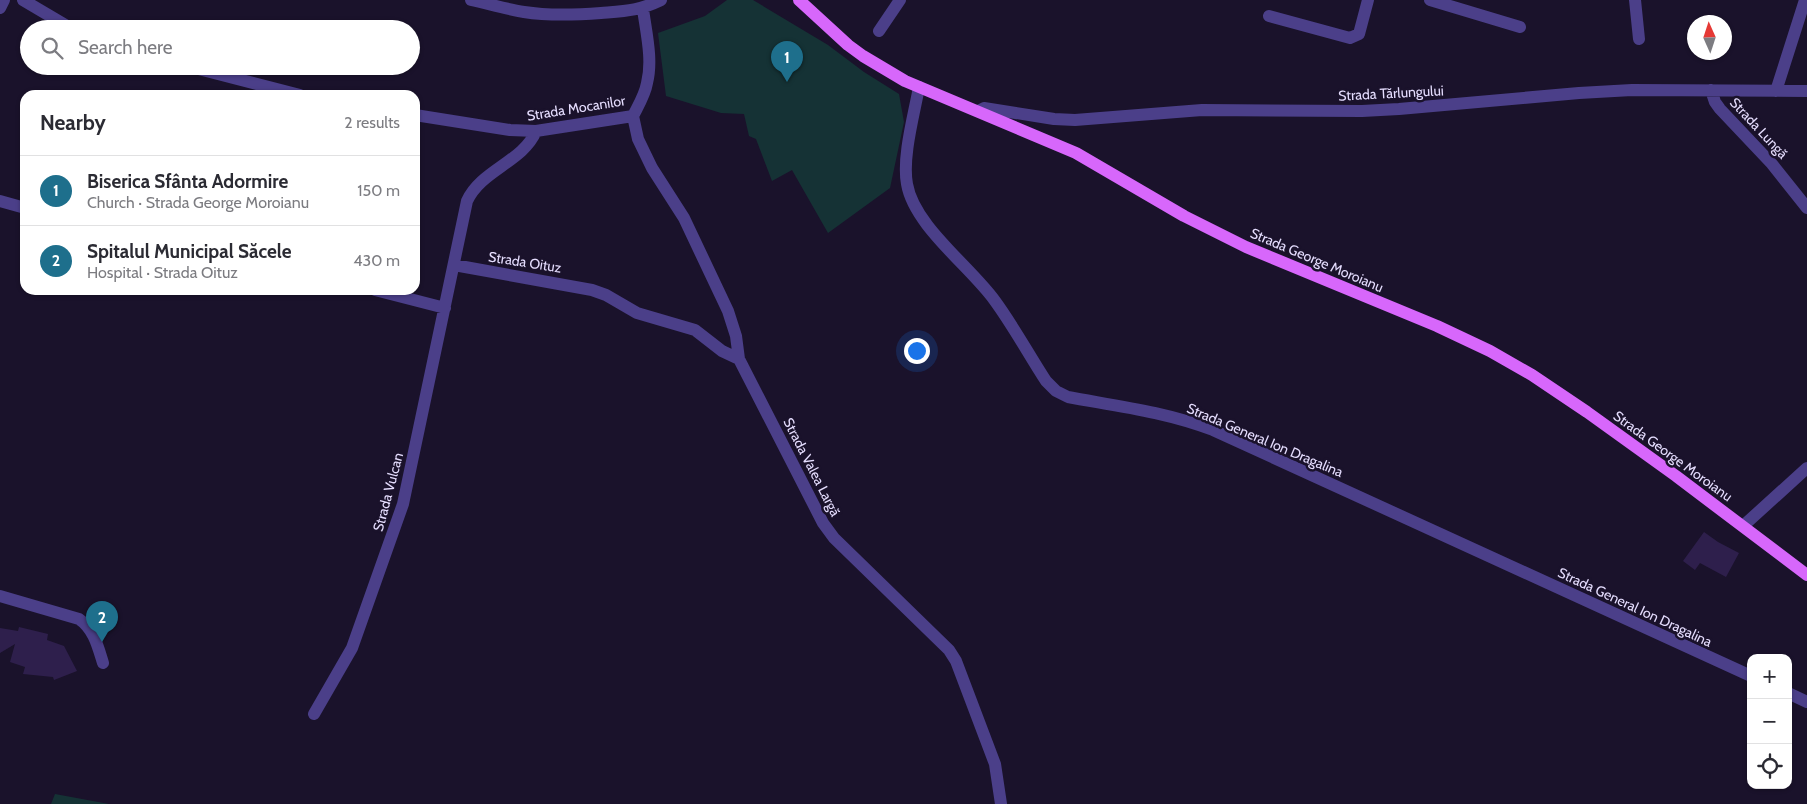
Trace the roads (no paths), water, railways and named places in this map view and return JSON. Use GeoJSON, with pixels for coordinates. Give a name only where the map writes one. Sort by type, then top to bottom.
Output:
{"type":"FeatureCollection","features":[{"type":"Feature","properties":{"kind":"main road","name":"Strada George Moroianu"},"geometry":{"type":"LineString","coordinates":[[799,0],[830,30],[863,56],[918,87],[1076,153],[1184,216],[1246,247],[1437,326],[1532,375],[1587,412],[1744,526],[1807,575]]}},
{"type":"Feature","properties":{"kind":"street"},"geometry":{"type":"LineString","coordinates":[[0,8],[4,0]]}},
{"type":"Feature","properties":{"kind":"street"},"geometry":{"type":"LineString","coordinates":[[23,0],[57,20]]}},
{"type":"Feature","properties":{"kind":"street"},"geometry":{"type":"LineString","coordinates":[[471,0],[524,12],[552,15],[580,15],[642,9],[661,0]]}},
{"type":"Feature","properties":{"kind":"street"},"geometry":{"type":"LineString","coordinates":[[879,31],[900,0]]}},
{"type":"Feature","properties":{"kind":"street"},"geometry":{"type":"LineString","coordinates":[[1269,16],[1350,38],[1359,34],[1368,0]]}},
{"type":"Feature","properties":{"kind":"street"},"geometry":{"type":"LineString","coordinates":[[1430,0],[1448,2],[1520,27]]}},
{"type":"Feature","properties":{"kind":"street"},"geometry":{"type":"LineString","coordinates":[[1635,0],[1639,39]]}},
{"type":"Feature","properties":{"kind":"street"},"geometry":{"type":"LineString","coordinates":[[1776,91],[1802,26],[1805,0]]}},
{"type":"Feature","properties":{"kind":"street","name":"Strada Mocanilor"},"geometry":{"type":"LineString","coordinates":[[420,116],[510,130],[536,132],[632,116],[647,84],[649,71],[642,9]]}},
{"type":"Feature","properties":{"kind":"street"},"geometry":{"type":"LineString","coordinates":[[221,75],[280,90]]}},
{"type":"Feature","properties":{"kind":"street","name":"Strada General Ion Dragalina"},"geometry":{"type":"LineString","coordinates":[[918,87],[906,172],[910,197],[943,244],[995,301],[1046,382],[1056,391],[1068,396],[1167,415],[1212,430],[1747,674]]}},
{"type":"Feature","properties":{"kind":"street","name":"Strada Tărlungului"},"geometry":{"type":"LineString","coordinates":[[978,111],[984,108],[1054,119],[1075,120],[1202,110],[1362,111],[1632,90],[1807,91]]}},
{"type":"Feature","properties":{"kind":"street","name":"Strada Lungă"},"geometry":{"type":"LineString","coordinates":[[1711,90],[1715,102],[1720,109],[1772,164],[1807,208]]}},
{"type":"Feature","properties":{"kind":"street","name":"Strada Valea Largă"},"geometry":{"type":"LineString","coordinates":[[632,116],[638,139],[652,168],[684,218],[728,311],[736,336],[739,359],[828,532],[949,650],[956,661],[994,764],[1002,804]]}},
{"type":"Feature","properties":{"kind":"street"},"geometry":{"type":"LineString","coordinates":[[454,265],[467,201],[471,193],[476,186],[528,145],[536,132]]}},
{"type":"Feature","properties":{"kind":"street"},"geometry":{"type":"LineString","coordinates":[[0,201],[20,207]]}},
{"type":"Feature","properties":{"kind":"street"},"geometry":{"type":"LineString","coordinates":[[0,210],[20,215]]}},
{"type":"Feature","properties":{"kind":"street","name":"Strada Oituz"},"geometry":{"type":"LineString","coordinates":[[454,265],[592,290],[638,313],[695,330],[722,351],[739,359]]}},
{"type":"Feature","properties":{"kind":"street","name":"Strada Vulcan"},"geometry":{"type":"LineString","coordinates":[[314,714],[352,648],[403,504],[454,265]]}},
{"type":"Feature","properties":{"kind":"street"},"geometry":{"type":"LineString","coordinates":[[394,295],[445,308]]}},
{"type":"Feature","properties":{"kind":"street"},"geometry":{"type":"LineString","coordinates":[[1744,526],[1807,468]]}},
{"type":"Feature","properties":{"kind":"street"},"geometry":{"type":"LineString","coordinates":[[0,596],[79,619],[92,632],[103,663]]}},
{"type":"Feature","properties":{"kind":"street"},"geometry":{"type":"LineString","coordinates":[[1792,696],[1807,702]]}},
{"type":"Feature","properties":{"kind":"place","name":"Biserica Sfânta Adormire"},"geometry":{"type":"Point","coordinates":[787,82]}},
{"type":"Feature","properties":{"kind":"place","name":"Spitalul Municipal Săcele"},"geometry":{"type":"Point","coordinates":[102,642]}}]}
